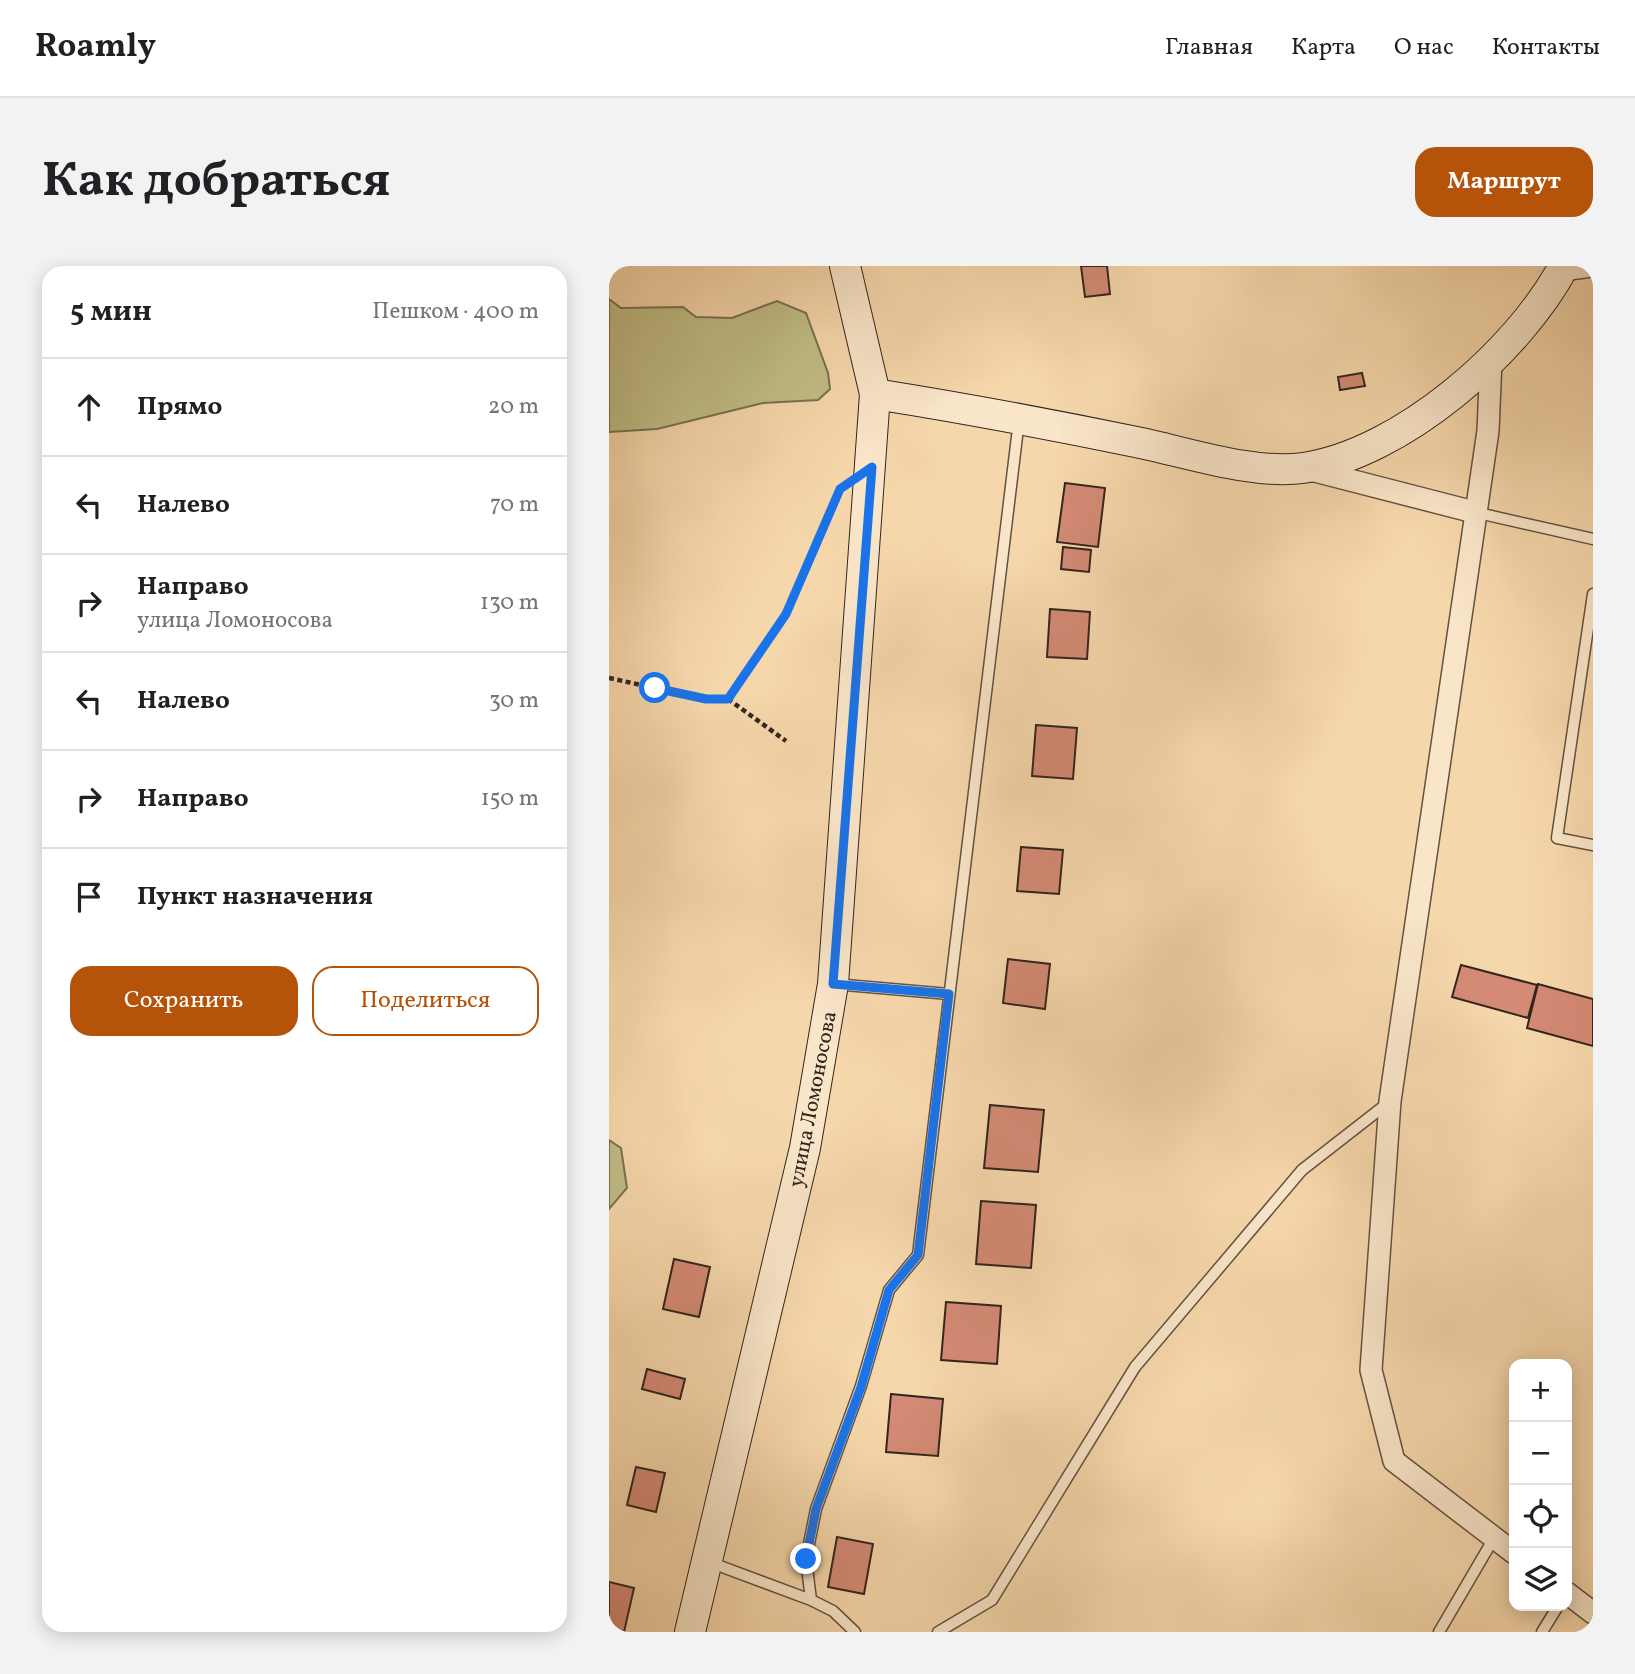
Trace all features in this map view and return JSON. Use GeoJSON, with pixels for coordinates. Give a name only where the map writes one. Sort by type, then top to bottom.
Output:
{"type":"FeatureCollection","features":[{"type":"Feature","properties":{"kind":"main road","name":"улица Ломоносова"},"geometry":{"type":"LineString","coordinates":[[690,1632],[805,1148],[833,984],[872,467],[875,394],[845,266]]}},
{"type":"Feature","properties":{"kind":"main road"},"geometry":{"type":"LineString","coordinates":[[875,394],[1020,418],[1262,468],[1303,468],[1348,455],[1398,432],[1452,396],[1491,360],[1538,308],[1563,268]]}},
{"type":"Feature","properties":{"kind":"street"},"geometry":{"type":"LineString","coordinates":[[1563,268],[1593,266]]}},
{"type":"Feature","properties":{"kind":"street"},"geometry":{"type":"LineString","coordinates":[[1491,360],[1488,432],[1474,512],[1390,1101],[1371,1370],[1394,1461],[1509,1549]]}},
{"type":"Feature","properties":{"kind":"street"},"geometry":{"type":"LineString","coordinates":[[1303,468],[1474,512]]}},
{"type":"Feature","properties":{"kind":"street"},"geometry":{"type":"LineString","coordinates":[[1572,1597],[1593,1613]]}},
{"type":"Feature","properties":{"kind":"lane"},"geometry":{"type":"LineString","coordinates":[[811,1600],[806,1559],[816,1509],[861,1387],[889,1290],[918,1255],[1020,418]]}},
{"type":"Feature","properties":{"kind":"lane"},"geometry":{"type":"LineString","coordinates":[[1474,512],[1593,539]]}},
{"type":"Feature","properties":{"kind":"lane"},"geometry":{"type":"LineString","coordinates":[[1593,594],[1557,838],[1593,845]]}},
{"type":"Feature","properties":{"kind":"lane"},"geometry":{"type":"LineString","coordinates":[[833,984],[949,994]]}},
{"type":"Feature","properties":{"kind":"lane"},"geometry":{"type":"LineString","coordinates":[[938,1632],[992,1600],[1135,1367],[1302,1170],[1390,1101]]}},
{"type":"Feature","properties":{"kind":"lane"},"geometry":{"type":"LineString","coordinates":[[1439,1632],[1494,1538]]}},
{"type":"Feature","properties":{"kind":"lane"},"geometry":{"type":"LineString","coordinates":[[706,1562],[811,1600],[833,1611],[855,1632]]}},
{"type":"Feature","properties":{"kind":"lane"},"geometry":{"type":"LineString","coordinates":[[1542,1632],[1555,1611]]}},
{"type":"Feature","properties":{"kind":"path"},"geometry":{"type":"LineString","coordinates":[[728,699],[786,614],[840,489],[872,467]]}},
{"type":"Feature","properties":{"kind":"path"},"geometry":{"type":"LineString","coordinates":[[609,678],[706,699],[728,699],[786,741]]}},
{"type":"Feature","properties":{"kind":"shaded area"},"geometry":{"type":"Polygon","coordinates":[[[609,299],[621,308],[683,307],[696,317],[732,318],[777,301],[806,313],[828,373],[830,389],[818,400],[763,403],[657,429],[609,432],[609,299]]]}},
{"type":"Feature","properties":{"kind":"shaded area"},"geometry":{"type":"Polygon","coordinates":[[[609,1140],[621,1148],[627,1188],[609,1209],[609,1140]]]}},
{"type":"Feature","properties":{"kind":"building"},"geometry":{"type":"Polygon","coordinates":[[[1081,266],[1107,266],[1110,294],[1085,297],[1081,266]]]}},
{"type":"Feature","properties":{"kind":"building"},"geometry":{"type":"Polygon","coordinates":[[[1362,373],[1365,386],[1340,390],[1338,377],[1362,373]]]}},
{"type":"Feature","properties":{"kind":"building"},"geometry":{"type":"Polygon","coordinates":[[[1065,483],[1105,488],[1098,547],[1057,542],[1065,483]]]}},
{"type":"Feature","properties":{"kind":"building"},"geometry":{"type":"Polygon","coordinates":[[[1063,547],[1091,550],[1089,572],[1061,569],[1063,547]]]}},
{"type":"Feature","properties":{"kind":"building"},"geometry":{"type":"Polygon","coordinates":[[[1050,609],[1090,612],[1087,659],[1047,657],[1050,609]]]}},
{"type":"Feature","properties":{"kind":"building"},"geometry":{"type":"Polygon","coordinates":[[[1036,725],[1077,728],[1073,779],[1032,776],[1036,725]]]}},
{"type":"Feature","properties":{"kind":"building"},"geometry":{"type":"Polygon","coordinates":[[[1021,847],[1063,850],[1059,894],[1017,891],[1021,847]]]}},
{"type":"Feature","properties":{"kind":"building"},"geometry":{"type":"Polygon","coordinates":[[[1008,959],[1050,964],[1045,1009],[1003,1003],[1008,959]]]}},
{"type":"Feature","properties":{"kind":"building"},"geometry":{"type":"Polygon","coordinates":[[[1461,965],[1537,985],[1528,1018],[1452,997],[1461,965]]]}},
{"type":"Feature","properties":{"kind":"building"},"geometry":{"type":"Polygon","coordinates":[[[1538,984],[1593,999],[1593,1046],[1527,1028],[1538,984]]]}},
{"type":"Feature","properties":{"kind":"building"},"geometry":{"type":"Polygon","coordinates":[[[990,1105],[1044,1110],[1038,1172],[984,1168],[990,1105]]]}},
{"type":"Feature","properties":{"kind":"building"},"geometry":{"type":"Polygon","coordinates":[[[981,1201],[1036,1205],[1031,1268],[976,1264],[981,1201]]]}},
{"type":"Feature","properties":{"kind":"building"},"geometry":{"type":"Polygon","coordinates":[[[674,1259],[710,1267],[699,1317],[663,1309],[674,1259]]]}},
{"type":"Feature","properties":{"kind":"building"},"geometry":{"type":"Polygon","coordinates":[[[946,1302],[1001,1306],[997,1364],[941,1360],[946,1302]]]}},
{"type":"Feature","properties":{"kind":"building"},"geometry":{"type":"Polygon","coordinates":[[[647,1369],[685,1379],[680,1399],[642,1389],[647,1369]]]}},
{"type":"Feature","properties":{"kind":"building"},"geometry":{"type":"Polygon","coordinates":[[[891,1394],[943,1399],[938,1456],[886,1452],[891,1394]]]}},
{"type":"Feature","properties":{"kind":"building"},"geometry":{"type":"Polygon","coordinates":[[[636,1467],[665,1473],[656,1512],[627,1505],[636,1467]]]}},
{"type":"Feature","properties":{"kind":"building"},"geometry":{"type":"Polygon","coordinates":[[[837,1537],[873,1544],[864,1594],[828,1587],[837,1537]]]}},
{"type":"Feature","properties":{"kind":"building"},"geometry":{"type":"Polygon","coordinates":[[[609,1582],[634,1588],[624,1632],[609,1632],[609,1582]]]}},
{"type":"Feature","properties":{"kind":"route"},"geometry":{"type":"LineString","coordinates":[[655,688],[706,699],[728,699],[786,614],[840,489],[872,467],[843,814],[833,984],[949,994],[918,1255],[889,1290],[861,1387],[816,1509],[806,1559]]}}]}
